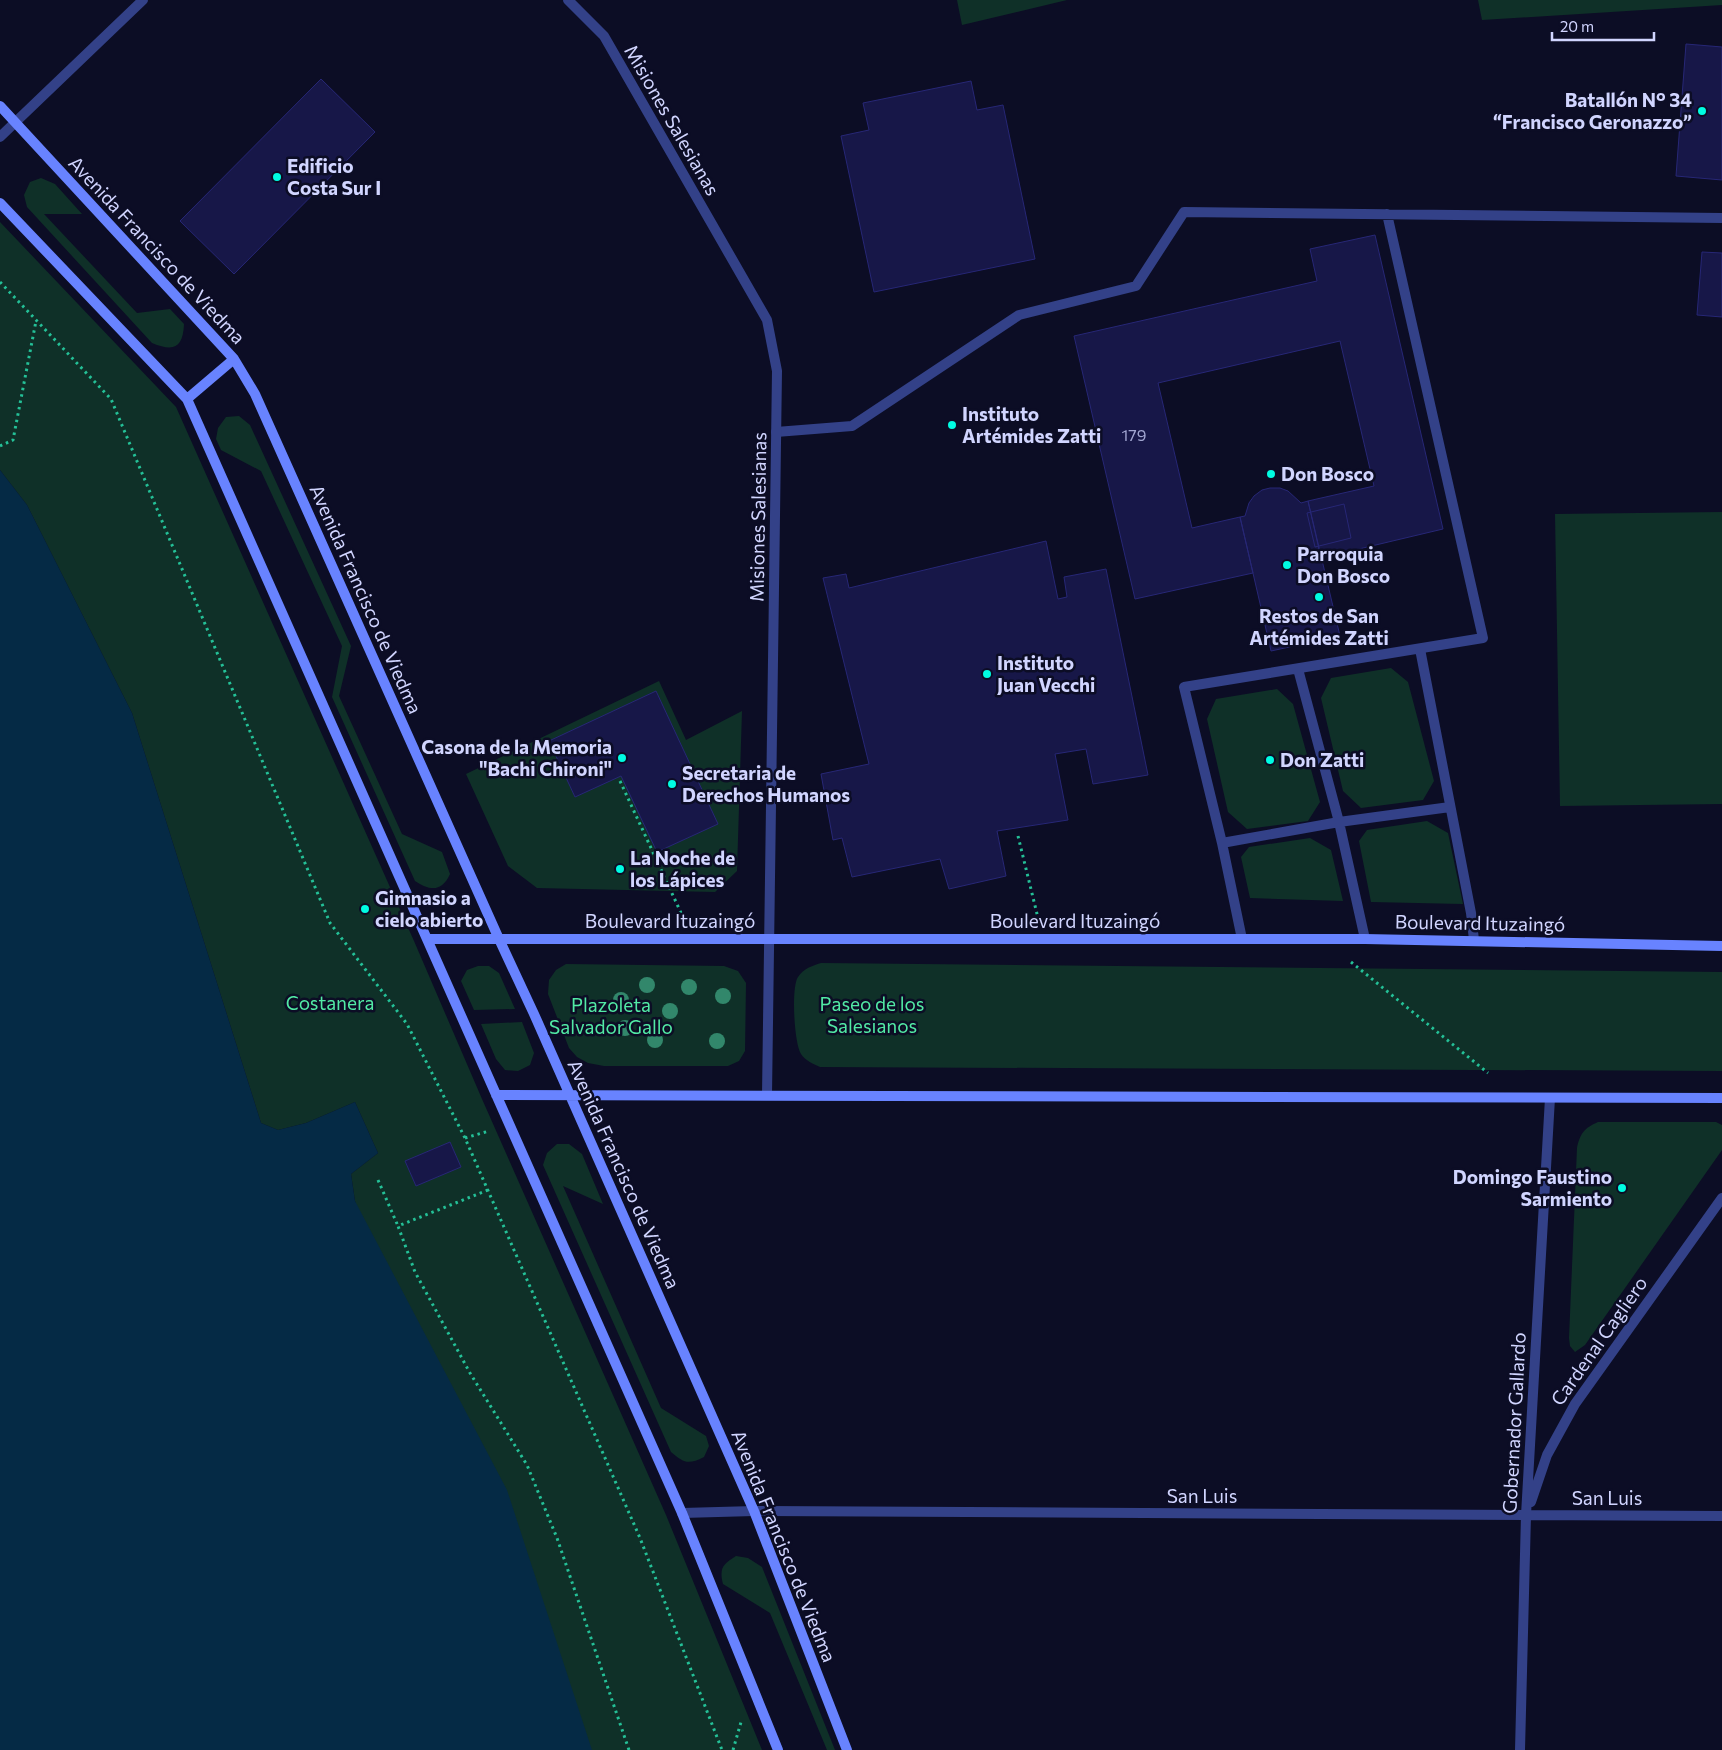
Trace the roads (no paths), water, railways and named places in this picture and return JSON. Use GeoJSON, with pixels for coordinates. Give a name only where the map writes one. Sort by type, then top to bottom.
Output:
{"type":"FeatureCollection","features":[{"type":"Feature","properties":{"kind":"main road","name":"Avenida Francisco de Viedma"},"geometry":{"type":"LineString","coordinates":[[0,106],[234,359],[259,403],[570,1094],[754,1511],[847,1750]]}},
{"type":"Feature","properties":{"kind":"main road"},"geometry":{"type":"LineString","coordinates":[[0,202],[187,399],[682,1513],[778,1750]]}},
{"type":"Feature","properties":{"kind":"main road"},"geometry":{"type":"LineString","coordinates":[[187,399],[234,359]]}},
{"type":"Feature","properties":{"kind":"main road","name":"Boulevard Ituzaingó"},"geometry":{"type":"LineString","coordinates":[[428,939],[1365,939],[1722,946]]}},
{"type":"Feature","properties":{"kind":"main road"},"geometry":{"type":"LineString","coordinates":[[496,1095],[1722,1098]]}},
{"type":"Feature","properties":{"kind":"street"},"geometry":{"type":"LineString","coordinates":[[0,137],[143,0]]}},
{"type":"Feature","properties":{"kind":"street","name":"Misiones Salesianas"},"geometry":{"type":"LineString","coordinates":[[568,0],[604,36],[767,320],[777,371],[767,1095]]}},
{"type":"Feature","properties":{"kind":"street"},"geometry":{"type":"LineString","coordinates":[[776,432],[852,426],[1020,315],[1136,286],[1184,212],[1722,218]]}},
{"type":"Feature","properties":{"kind":"street"},"geometry":{"type":"LineString","coordinates":[[1242,939],[1222,843],[1184,687],[1483,638],[1387,214]]}},
{"type":"Feature","properties":{"kind":"street"},"geometry":{"type":"LineString","coordinates":[[1420,649],[1471,913],[1474,940]]}},
{"type":"Feature","properties":{"kind":"street"},"geometry":{"type":"LineString","coordinates":[[1298,669],[1339,822],[1365,939]]}},
{"type":"Feature","properties":{"kind":"street"},"geometry":{"type":"LineString","coordinates":[[1222,843],[1339,822],[1450,807]]}},
{"type":"Feature","properties":{"kind":"street","name":"Gobernador Gallardo"},"geometry":{"type":"LineString","coordinates":[[1520,1750],[1526,1515],[1550,1098]]}},
{"type":"Feature","properties":{"kind":"street","name":"Cardenal Cagliero"},"geometry":{"type":"LineString","coordinates":[[1526,1515],[1547,1455],[1575,1404],[1722,1198]]}},
{"type":"Feature","properties":{"kind":"street","name":"San Luis"},"geometry":{"type":"LineString","coordinates":[[682,1513],[754,1511],[1722,1516]]}},
{"type":"Feature","properties":{"kind":"water"},"geometry":{"type":"Polygon","coordinates":[[[0,470],[27,505],[132,713],[261,1123],[278,1130],[306,1123],[355,1102],[378,1153],[351,1174],[355,1201],[507,1490],[592,1750],[0,1750],[0,470]]]}},
{"type":"Feature","properties":{"kind":"place","name":"Batallón N° 34 “Francisco Geronazzo”"},"geometry":{"type":"Point","coordinates":[1702,111]}},
{"type":"Feature","properties":{"kind":"place","name":"Edificio Costa Sur I"},"geometry":{"type":"Point","coordinates":[277,177]}},
{"type":"Feature","properties":{"kind":"place","name":"Instituto Artémides Zatti"},"geometry":{"type":"Point","coordinates":[952,425]}},
{"type":"Feature","properties":{"kind":"place","name":"Don Bosco"},"geometry":{"type":"Point","coordinates":[1271,474]}},
{"type":"Feature","properties":{"kind":"place","name":"Parroquia Don Bosco"},"geometry":{"type":"Point","coordinates":[1287,565]}},
{"type":"Feature","properties":{"kind":"place","name":"Restos de San Artémides Zatti"},"geometry":{"type":"Point","coordinates":[1319,597]}},
{"type":"Feature","properties":{"kind":"place","name":"Instituto Juan Vecchi"},"geometry":{"type":"Point","coordinates":[987,674]}},
{"type":"Feature","properties":{"kind":"place","name":"Casona de la Memoria \"Bachi Chironi\""},"geometry":{"type":"Point","coordinates":[622,758]}},
{"type":"Feature","properties":{"kind":"place","name":"Don Zatti"},"geometry":{"type":"Point","coordinates":[1270,760]}},
{"type":"Feature","properties":{"kind":"place","name":"Secretaria de Derechos Humanos"},"geometry":{"type":"Point","coordinates":[672,784]}},
{"type":"Feature","properties":{"kind":"place","name":"La Noche de los Lápices"},"geometry":{"type":"Point","coordinates":[620,869]}},
{"type":"Feature","properties":{"kind":"place","name":"Gimnasio a cielo abierto"},"geometry":{"type":"Point","coordinates":[365,909]}},
{"type":"Feature","properties":{"kind":"place","name":"Domingo Faustino Sarmiento"},"geometry":{"type":"Point","coordinates":[1622,1188]}},
{"type":"Feature","properties":{"kind":"park label","name":"Costanera"},"geometry":{"type":"Point","coordinates":[330,1003]}},
{"type":"Feature","properties":{"kind":"park label","name":"Paseo de los Salesianos"},"geometry":{"type":"Point","coordinates":[872,1015]}},
{"type":"Feature","properties":{"kind":"park label","name":"Plazoleta Salvador Gallo"},"geometry":{"type":"Point","coordinates":[611,1016]}}]}
